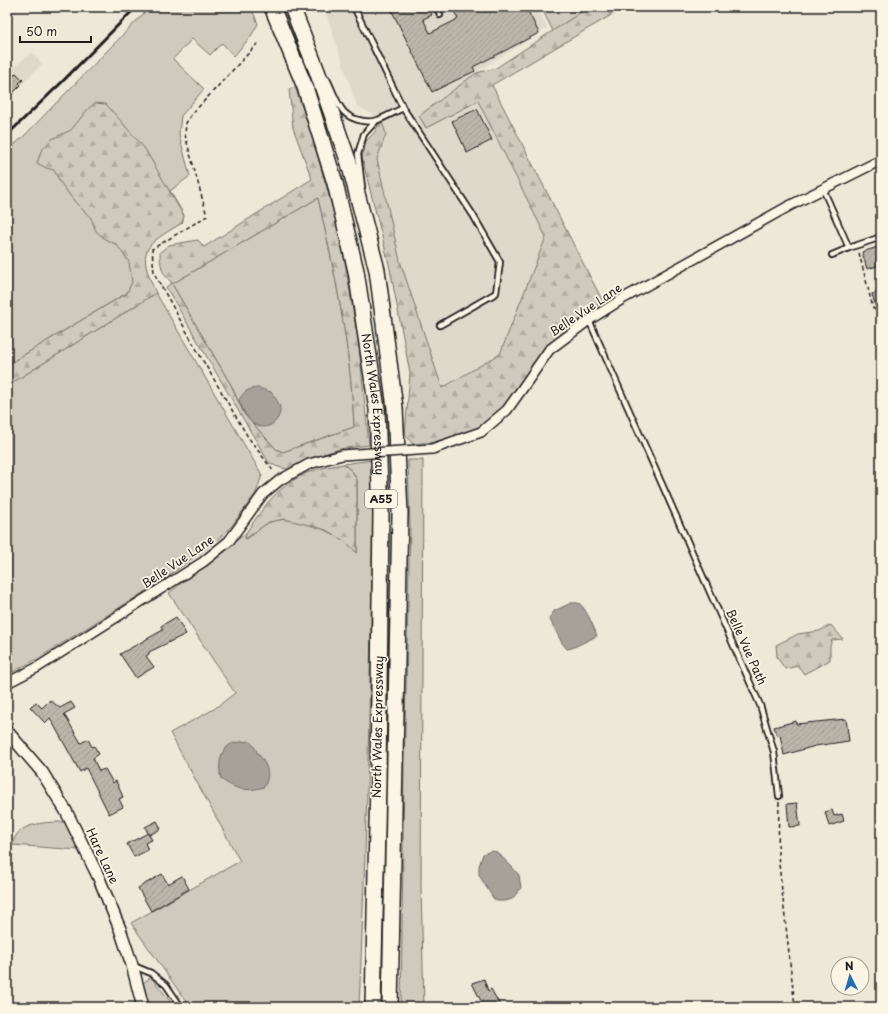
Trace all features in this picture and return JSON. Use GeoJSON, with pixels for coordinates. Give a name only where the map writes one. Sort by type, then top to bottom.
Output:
{"type":"FeatureCollection","features":[{"type":"Feature","properties":{"kind":"highway","name":"North Wales Expressway"},"geometry":{"type":"LineString","coordinates":[[272,7],[305,87],[335,183],[356,271],[377,409],[381,513],[373,1007]]}},
{"type":"Feature","properties":{"kind":"highway","name":"North Wales Expressway"},"geometry":{"type":"LineString","coordinates":[[293,7],[349,163],[377,270],[395,408],[400,513],[390,1007]]}},
{"type":"Feature","properties":{"kind":"street","name":"Belle Vue Lane"},"geometry":{"type":"LineString","coordinates":[[7,683],[38,667],[203,562],[229,541],[263,494],[280,480],[309,464],[342,455],[432,449],[481,432],[507,410],[549,350],[589,320],[631,294],[761,222],[881,160]]}},
{"type":"Feature","properties":{"kind":"street","name":"Hare Lane"},"geometry":{"type":"LineString","coordinates":[[7,731],[42,772],[66,811],[98,876],[120,929],[132,965],[143,1007]]}},
{"type":"Feature","properties":{"kind":"lane"},"geometry":{"type":"LineString","coordinates":[[293,7],[319,62]]}},
{"type":"Feature","properties":{"kind":"lane"},"geometry":{"type":"LineString","coordinates":[[354,7],[403,108],[473,215],[500,262],[496,293],[440,325]]}},
{"type":"Feature","properties":{"kind":"lane"},"geometry":{"type":"LineString","coordinates":[[437,7],[440,15]]}},
{"type":"Feature","properties":{"kind":"lane"},"geometry":{"type":"LineString","coordinates":[[325,75],[341,109],[349,116],[357,120],[376,121]]}},
{"type":"Feature","properties":{"kind":"lane"},"geometry":{"type":"LineString","coordinates":[[363,191],[358,154],[364,134],[376,121],[403,108]]}},
{"type":"Feature","properties":{"kind":"lane"},"geometry":{"type":"LineString","coordinates":[[823,189],[849,248]]}},
{"type":"Feature","properties":{"kind":"lane"},"geometry":{"type":"LineString","coordinates":[[364,199],[371,251]]}},
{"type":"Feature","properties":{"kind":"lane"},"geometry":{"type":"LineString","coordinates":[[832,256],[849,248],[881,237]]}},
{"type":"Feature","properties":{"kind":"lane","name":"Belle Vue Path"},"geometry":{"type":"LineString","coordinates":[[589,320],[760,704],[774,752],[779,796]]}},
{"type":"Feature","properties":{"kind":"lane"},"geometry":{"type":"LineString","coordinates":[[132,965],[151,973],[166,985],[181,1007]]}},
{"type":"Feature","properties":{"kind":"path"},"geometry":{"type":"LineString","coordinates":[[258,43],[191,115],[186,123],[185,135],[207,216],[152,249],[154,273],[172,306],[248,437],[280,480]]}},
{"type":"Feature","properties":{"kind":"path"},"geometry":{"type":"LineString","coordinates":[[857,245],[873,308],[876,311],[881,310]]}},
{"type":"Feature","properties":{"kind":"path"},"geometry":{"type":"LineString","coordinates":[[779,796],[778,856],[795,1007]]}},
{"type":"Feature","properties":{"kind":"shaded area"},"geometry":{"type":"Polygon","coordinates":[[[324,7],[536,7],[547,28],[470,76],[546,237],[500,354],[441,388],[400,261],[377,159],[386,134],[381,119],[357,106],[324,7]]]}},
{"type":"Feature","properties":{"kind":"shaded area"},"geometry":{"type":"Polygon","coordinates":[[[32,52],[42,64],[7,101],[7,73],[32,52]]]}},
{"type":"Feature","properties":{"kind":"shaded area"},"geometry":{"type":"Polygon","coordinates":[[[258,388],[271,392],[280,407],[280,412],[276,421],[264,427],[260,427],[251,422],[239,400],[247,391],[258,388]]]}},
{"type":"Feature","properties":{"kind":"shaded area"},"geometry":{"type":"Polygon","coordinates":[[[571,603],[580,604],[585,610],[597,636],[567,649],[562,643],[549,618],[554,611],[571,603]]]}},
{"type":"Feature","properties":{"kind":"shaded area"},"geometry":{"type":"Polygon","coordinates":[[[249,741],[252,743],[263,760],[267,768],[268,777],[264,787],[246,790],[236,788],[221,779],[220,766],[222,753],[228,746],[235,743],[249,741]]]}},
{"type":"Feature","properties":{"kind":"shaded area"},"geometry":{"type":"Polygon","coordinates":[[[491,851],[497,852],[519,875],[521,888],[512,899],[497,901],[493,898],[479,875],[479,866],[483,854],[491,851]]]}},
{"type":"Feature","properties":{"kind":"green space"},"geometry":{"type":"Polygon","coordinates":[[[150,7],[251,7],[258,24],[251,36],[234,56],[222,43],[210,55],[192,39],[173,59],[204,89],[181,116],[179,134],[190,176],[170,191],[184,215],[182,223],[157,238],[147,248],[144,263],[150,279],[7,365],[7,151],[23,137],[150,7]]]}},
{"type":"Feature","properties":{"kind":"green space"},"geometry":{"type":"Polygon","coordinates":[[[541,7],[589,7],[553,31],[541,7]]]}},
{"type":"Feature","properties":{"kind":"green space"},"geometry":{"type":"Polygon","coordinates":[[[589,7],[625,7],[492,85],[602,300],[587,318],[546,348],[504,408],[480,429],[434,442],[413,444],[405,435],[410,373],[389,264],[362,158],[366,141],[375,132],[381,119],[386,134],[377,159],[400,261],[442,388],[500,354],[546,237],[478,101],[426,128],[419,116],[476,73],[496,68],[589,7]]]}},
{"type":"Feature","properties":{"kind":"green space"},"geometry":{"type":"Polygon","coordinates":[[[295,87],[309,126],[341,238],[359,347],[369,445],[339,449],[306,460],[288,469],[269,463],[166,287],[172,283],[162,269],[160,252],[169,245],[198,240],[204,247],[312,179],[293,128],[289,89],[295,87]],[[318,198],[172,284],[231,385],[244,414],[276,449],[283,452],[354,427],[350,369],[346,340],[336,283],[318,198]]]}},
{"type":"Feature","properties":{"kind":"green space"},"geometry":{"type":"Polygon","coordinates":[[[95,103],[106,104],[145,149],[184,216],[182,223],[159,237],[147,250],[145,258],[146,267],[156,293],[7,386],[7,365],[127,293],[132,282],[129,262],[117,245],[105,239],[96,231],[91,218],[75,202],[60,182],[54,170],[37,163],[41,151],[52,139],[71,130],[88,109],[95,103]]]}},
{"type":"Feature","properties":{"kind":"green space"},"geometry":{"type":"Polygon","coordinates":[[[318,198],[336,283],[346,340],[350,369],[354,427],[283,452],[276,449],[244,414],[231,385],[172,284],[318,198]]]}},
{"type":"Feature","properties":{"kind":"green space"},"geometry":{"type":"Polygon","coordinates":[[[156,293],[262,475],[256,493],[231,527],[216,541],[162,581],[37,659],[7,675],[7,386],[156,293]]]}},
{"type":"Feature","properties":{"kind":"green space"},"geometry":{"type":"Polygon","coordinates":[[[373,460],[369,734],[359,1007],[190,1007],[131,923],[240,861],[170,733],[214,709],[235,693],[169,593],[246,533],[246,539],[268,523],[276,520],[297,521],[330,532],[346,542],[357,553],[357,480],[352,471],[343,464],[373,460]]]}},
{"type":"Feature","properties":{"kind":"green space"},"geometry":{"type":"Polygon","coordinates":[[[408,460],[423,460],[421,887],[424,1007],[401,1007],[404,766],[410,526],[408,460]]]}},
{"type":"Feature","properties":{"kind":"green space"},"geometry":{"type":"Polygon","coordinates":[[[343,464],[352,471],[357,480],[357,553],[346,542],[326,530],[284,519],[269,522],[245,539],[246,533],[259,514],[280,490],[298,477],[309,472],[343,464]]]}},
{"type":"Feature","properties":{"kind":"green space"},"geometry":{"type":"Polygon","coordinates":[[[831,625],[843,639],[832,640],[830,646],[830,660],[804,674],[798,666],[785,669],[777,657],[776,645],[798,634],[819,631],[831,625]]]}},
{"type":"Feature","properties":{"kind":"green space"},"geometry":{"type":"Polygon","coordinates":[[[53,822],[66,822],[79,850],[12,845],[17,834],[27,827],[53,822]]]}},
{"type":"Feature","properties":{"kind":"green space"},"geometry":{"type":"Polygon","coordinates":[[[151,977],[170,1001],[166,1007],[148,1007],[142,984],[151,977]]]}},
{"type":"Feature","properties":{"kind":"building"},"geometry":{"type":"Polygon","coordinates":[[[390,7],[428,7],[432,15],[423,19],[430,33],[458,19],[452,7],[526,7],[539,33],[473,67],[475,71],[432,92],[390,7]]]}},
{"type":"Feature","properties":{"kind":"building"},"geometry":{"type":"Polygon","coordinates":[[[16,73],[23,80],[19,83],[21,85],[7,99],[7,79],[12,74],[13,76],[16,73]]]}},
{"type":"Feature","properties":{"kind":"building"},"geometry":{"type":"Polygon","coordinates":[[[477,109],[492,140],[467,153],[452,121],[477,109]]]}},
{"type":"Feature","properties":{"kind":"building"},"geometry":{"type":"Polygon","coordinates":[[[881,246],[881,265],[867,269],[862,252],[881,246]]]}},
{"type":"Feature","properties":{"kind":"building"},"geometry":{"type":"Polygon","coordinates":[[[881,291],[881,317],[879,318],[872,294],[881,291]]]}},
{"type":"Feature","properties":{"kind":"building"},"geometry":{"type":"Polygon","coordinates":[[[176,617],[186,634],[149,652],[146,656],[154,667],[136,678],[120,654],[163,630],[161,626],[176,617]]]}},
{"type":"Feature","properties":{"kind":"building"},"geometry":{"type":"Polygon","coordinates":[[[50,700],[60,708],[71,702],[75,708],[64,714],[81,743],[88,739],[92,747],[94,746],[99,754],[93,758],[99,771],[105,769],[113,783],[116,781],[123,797],[119,799],[123,807],[109,814],[86,768],[80,772],[50,718],[45,723],[30,707],[36,702],[42,708],[50,700]]]}},
{"type":"Feature","properties":{"kind":"building"},"geometry":{"type":"Polygon","coordinates":[[[846,719],[849,741],[815,746],[784,755],[780,735],[777,736],[774,727],[796,721],[796,724],[846,719]]]}},
{"type":"Feature","properties":{"kind":"building"},"geometry":{"type":"Polygon","coordinates":[[[797,803],[800,826],[789,827],[787,804],[797,803]]]}},
{"type":"Feature","properties":{"kind":"building"},"geometry":{"type":"Polygon","coordinates":[[[832,810],[834,816],[842,814],[844,821],[829,826],[825,812],[832,810]]]}},
{"type":"Feature","properties":{"kind":"building"},"geometry":{"type":"Polygon","coordinates":[[[157,821],[161,829],[149,835],[145,827],[157,821]]]}},
{"type":"Feature","properties":{"kind":"building"},"geometry":{"type":"Polygon","coordinates":[[[148,833],[152,840],[145,843],[148,850],[134,857],[127,844],[148,833]]]}},
{"type":"Feature","properties":{"kind":"building"},"geometry":{"type":"Polygon","coordinates":[[[162,874],[168,884],[182,876],[189,889],[151,911],[138,888],[162,874]]]}},
{"type":"Feature","properties":{"kind":"building"},"geometry":{"type":"Polygon","coordinates":[[[484,979],[488,991],[491,989],[501,1007],[484,1007],[472,983],[484,979]]]}},
{"type":"Feature","properties":{"kind":"railway"},"geometry":{"type":"LineString","coordinates":[[7,135],[136,7]]}}]}
